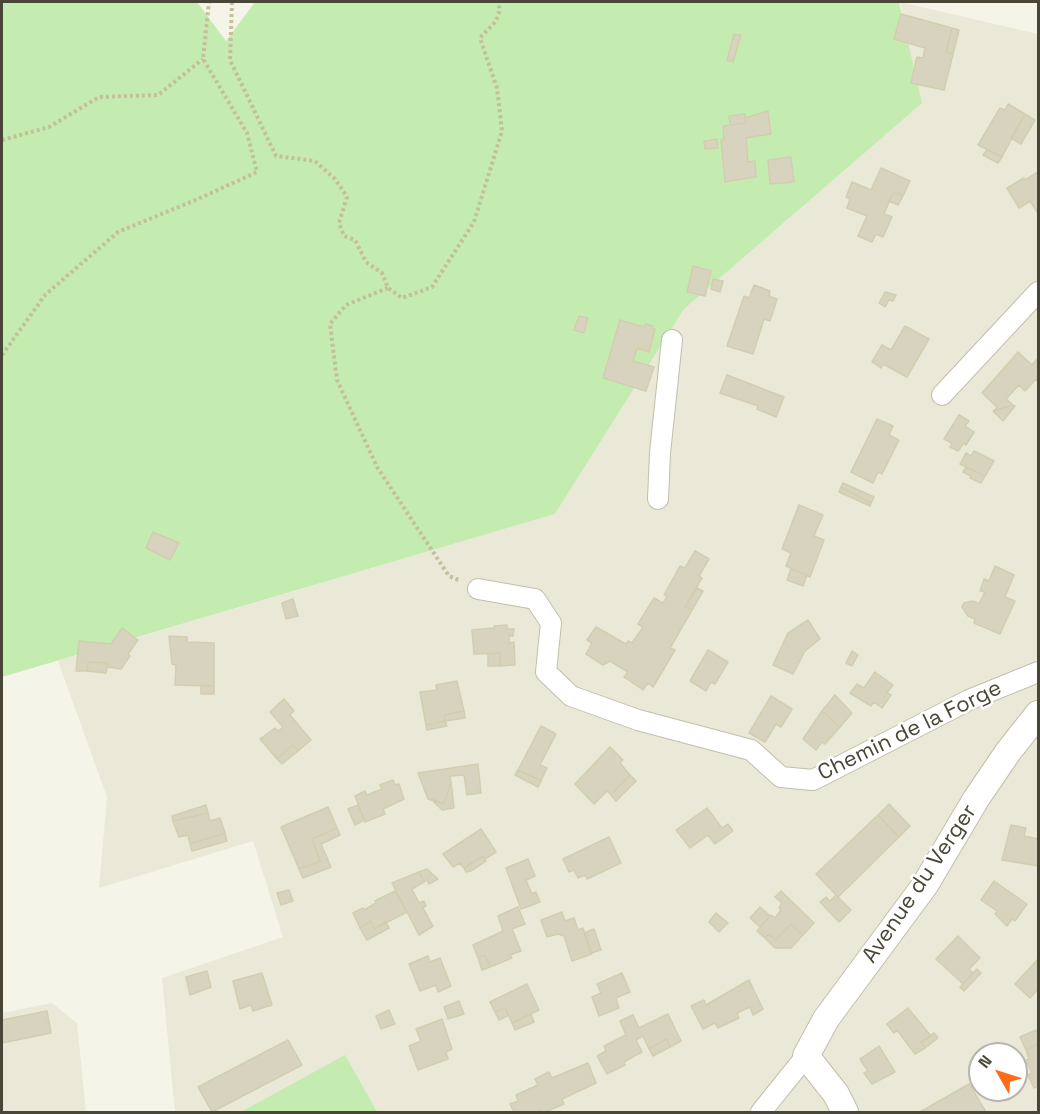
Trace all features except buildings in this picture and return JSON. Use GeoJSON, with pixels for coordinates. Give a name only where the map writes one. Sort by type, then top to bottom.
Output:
{"type":"FeatureCollection","features":[{"type":"Feature","properties":{"kind":"street"},"geometry":{"type":"LineString","coordinates":[[942,395],[1038,292]]}},
{"type":"Feature","properties":{"kind":"street"},"geometry":{"type":"LineString","coordinates":[[658,499],[660,453],[672,339]]}},
{"type":"Feature","properties":{"kind":"street","name":"Chemin de la Forge"},"geometry":{"type":"LineString","coordinates":[[478,589],[535,599],[551,622],[546,672],[571,696],[638,720],[751,750],[781,777],[813,780],[969,700],[1038,672]]}},
{"type":"Feature","properties":{"kind":"street","name":"Avenue du Verger"},"geometry":{"type":"LineString","coordinates":[[806,1056],[826,1019],[925,885],[976,799],[1008,752],[1038,714]]}},
{"type":"Feature","properties":{"kind":"street","name":"Avenue du Verger"},"geometry":{"type":"LineString","coordinates":[[761,1113],[806,1056],[835,1026],[894,951],[939,889],[989,804],[1038,732]]}},
{"type":"Feature","properties":{"kind":"street"},"geometry":{"type":"LineString","coordinates":[[806,1056],[836,1094],[845,1113]]}},
{"type":"Feature","properties":{"kind":"path"},"geometry":{"type":"LineString","coordinates":[[2,355],[45,295],[118,232],[198,200],[257,172],[247,133],[203,59],[209,2]]}},
{"type":"Feature","properties":{"kind":"path"},"geometry":{"type":"LineString","coordinates":[[232,2],[230,60],[276,156],[315,161],[335,179],[347,197],[339,223],[344,236],[355,240],[366,262],[382,273],[388,288],[402,298],[432,287],[474,222],[502,131],[497,88],[480,38],[496,21],[500,10],[498,2]]}},
{"type":"Feature","properties":{"kind":"path"},"geometry":{"type":"LineString","coordinates":[[2,140],[49,127],[99,97],[158,95],[203,59]]}},
{"type":"Feature","properties":{"kind":"path"},"geometry":{"type":"LineString","coordinates":[[388,288],[346,304],[330,324],[337,380],[377,467],[449,576],[478,589]]}},
{"type":"Feature","properties":{"kind":"shaded area"},"geometry":{"type":"Polygon","coordinates":[[[900,2],[1038,34],[1038,1112],[175,1112],[162,978],[283,937],[253,841],[99,888],[107,797],[58,661],[555,514],[684,309],[921,103],[900,2]]]}},
{"type":"Feature","properties":{"kind":"shaded area"},"geometry":{"type":"Polygon","coordinates":[[[52,1003],[77,1023],[86,1112],[2,1112],[2,1013],[52,1003]]]}},
{"type":"Feature","properties":{"kind":"green space"},"geometry":{"type":"Polygon","coordinates":[[[2,2],[197,2],[226,41],[255,2],[899,2],[922,103],[684,309],[555,514],[2,677],[2,2]]]}},
{"type":"Feature","properties":{"kind":"green space"},"geometry":{"type":"Polygon","coordinates":[[[345,1055],[377,1112],[241,1112],[345,1055]]]}}]}
